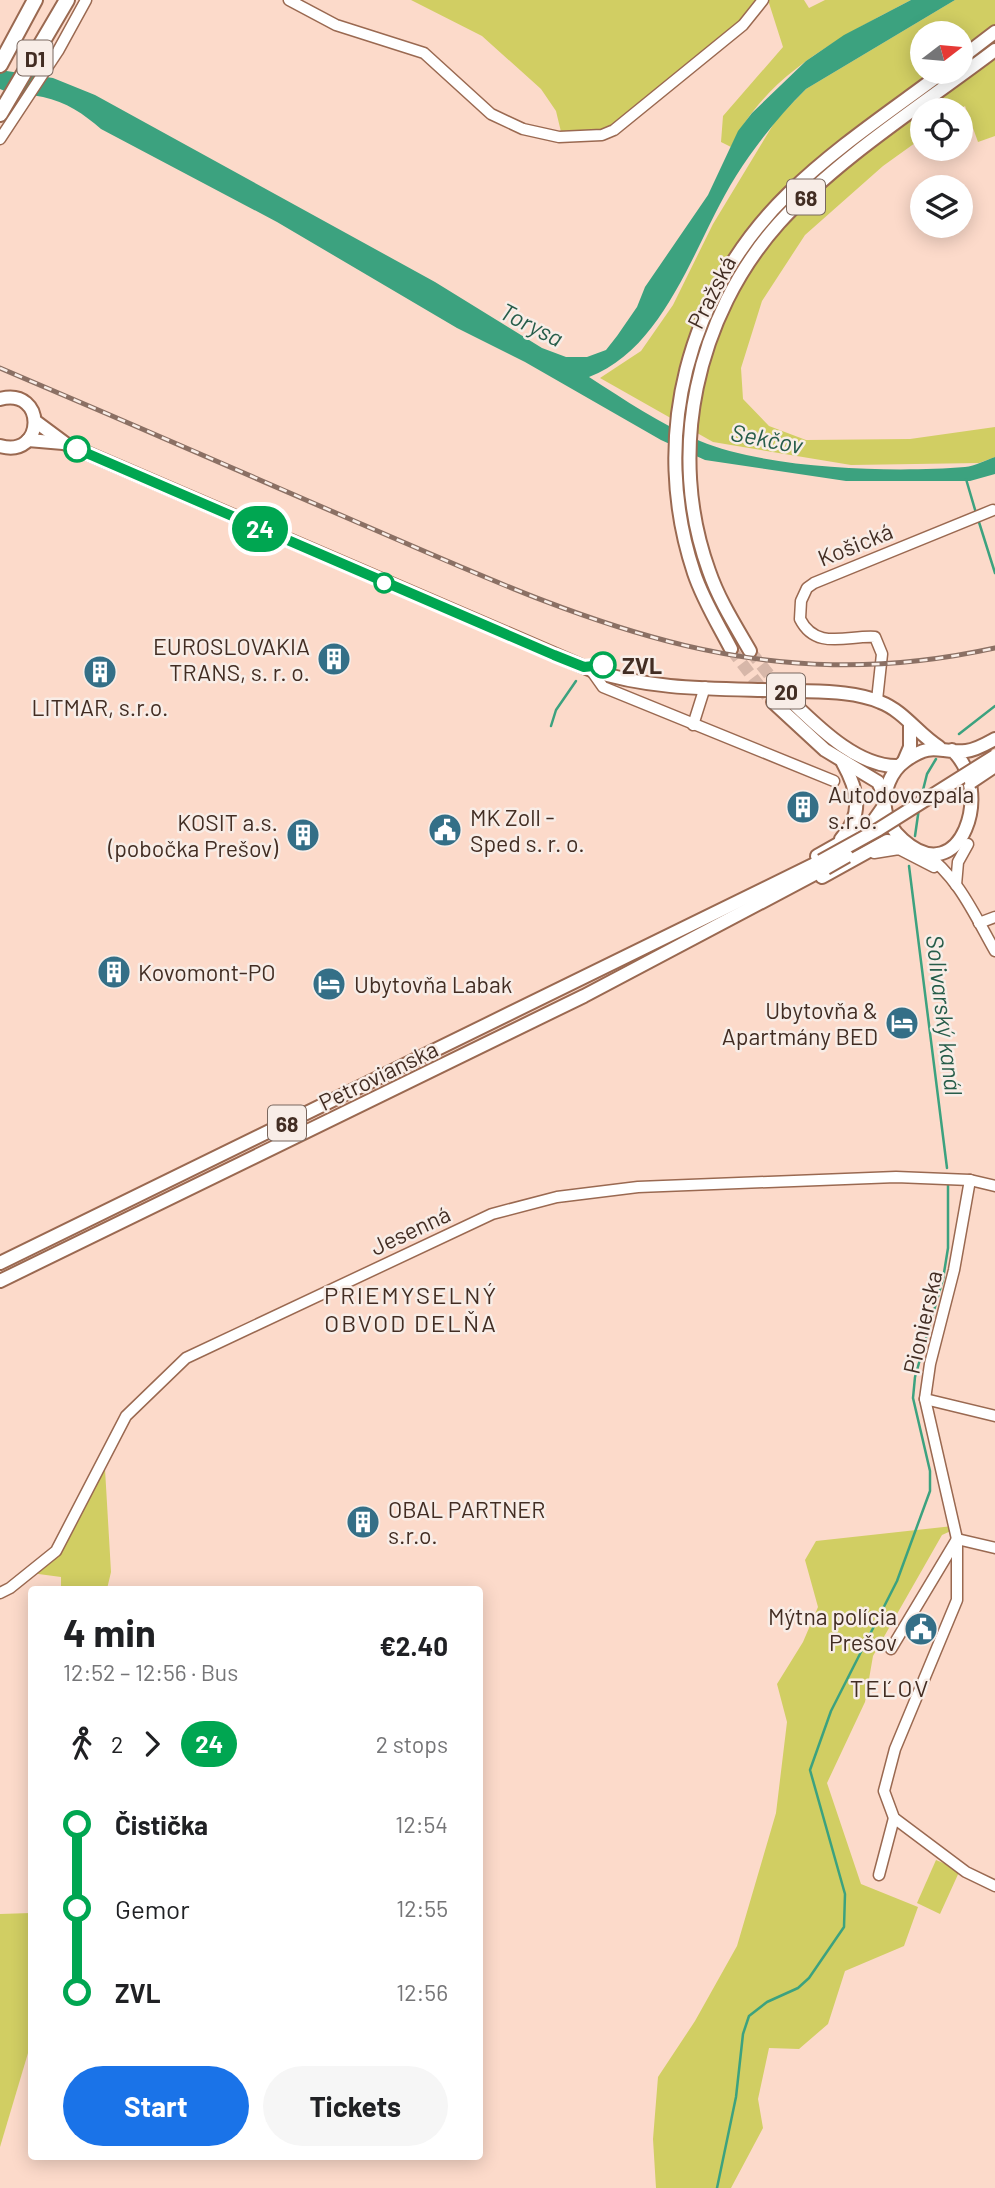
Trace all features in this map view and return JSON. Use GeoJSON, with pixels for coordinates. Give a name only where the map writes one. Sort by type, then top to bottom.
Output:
{"type":"FeatureCollection","features":[{"type":"Feature","properties":{"kind":"highway","name":"D1"},"geometry":{"type":"LineString","coordinates":[[0,65],[35,0]]}},
{"type":"Feature","properties":{"kind":"highway","name":"D1"},"geometry":{"type":"LineString","coordinates":[[4,120],[67,0]]}},
{"type":"Feature","properties":{"kind":"main road"},"geometry":{"type":"LineString","coordinates":[[973,49],[995,32]]}},
{"type":"Feature","properties":{"kind":"main road","name":"Pražská"},"geometry":{"type":"LineString","coordinates":[[750,651],[720,599],[709,570],[699,538],[690,485],[693,402],[708,345],[723,307],[747,265],[779,223],[815,188],[995,51]]}},
{"type":"Feature","properties":{"kind":"main road","name":"Pražská"},"geometry":{"type":"LineString","coordinates":[[731,649],[694,575],[684,539],[675,478],[679,397],[694,340],[707,307],[750,236],[813,171],[927,84]]}},
{"type":"Feature","properties":{"kind":"main road","name":"20"},"geometry":{"type":"LineString","coordinates":[[0,399],[15,398],[23,401],[35,421],[66,444],[591,670],[644,683],[814,692],[877,700],[893,708],[923,737],[946,749]]}},
{"type":"Feature","properties":{"kind":"main road"},"geometry":{"type":"LineString","coordinates":[[28,440],[35,421]]}},
{"type":"Feature","properties":{"kind":"main road","name":"20"},"geometry":{"type":"LineString","coordinates":[[0,446],[14,447],[28,440],[66,444]]}},
{"type":"Feature","properties":{"kind":"main road"},"geometry":{"type":"LineString","coordinates":[[773,702],[806,735],[843,763],[878,782],[891,826],[906,843],[924,852],[946,852],[972,840]]}},
{"type":"Feature","properties":{"kind":"main road"},"geometry":{"type":"LineString","coordinates":[[792,702],[832,737],[879,765],[901,763],[915,754],[946,749],[965,752],[995,739]]}},
{"type":"Feature","properties":{"kind":"main road"},"geometry":{"type":"LineString","coordinates":[[824,860],[870,825],[885,802],[910,747],[909,723]]}},
{"type":"Feature","properties":{"kind":"main road"},"geometry":{"type":"LineString","coordinates":[[946,749],[975,765],[995,766]]}},
{"type":"Feature","properties":{"kind":"main road"},"geometry":{"type":"LineString","coordinates":[[584,996],[879,829],[995,756]]}},
{"type":"Feature","properties":{"kind":"main road"},"geometry":{"type":"LineString","coordinates":[[824,860],[847,833],[856,813],[854,785],[843,763]]}},
{"type":"Feature","properties":{"kind":"main road"},"geometry":{"type":"LineString","coordinates":[[975,765],[988,788]]}},
{"type":"Feature","properties":{"kind":"main road"},"geometry":{"type":"LineString","coordinates":[[824,860],[995,766]]}},
{"type":"Feature","properties":{"kind":"main road","name":"68"},"geometry":{"type":"LineString","coordinates":[[584,996],[652,967],[887,841],[906,843]]}},
{"type":"Feature","properties":{"kind":"main road","name":"Petrovianska"},"geometry":{"type":"LineString","coordinates":[[0,1263],[824,860]]}},
{"type":"Feature","properties":{"kind":"main road","name":"Petrovianska"},"geometry":{"type":"LineString","coordinates":[[0,1281],[584,996]]}},
{"type":"Feature","properties":{"kind":"street"},"geometry":{"type":"LineString","coordinates":[[0,139],[4,120],[58,51],[86,0]]}},
{"type":"Feature","properties":{"kind":"street"},"geometry":{"type":"LineString","coordinates":[[289,0],[336,25],[424,53],[491,114],[523,129],[559,137],[602,135],[614,130],[743,25],[763,0]]}},
{"type":"Feature","properties":{"kind":"street","name":"Košická"},"geometry":{"type":"LineString","coordinates":[[877,700],[882,654],[875,637],[830,640],[813,636],[800,619],[803,594],[814,583],[988,512]]}},
{"type":"Feature","properties":{"kind":"street"},"geometry":{"type":"LineString","coordinates":[[591,670],[603,687],[834,781]]}},
{"type":"Feature","properties":{"kind":"street"},"geometry":{"type":"LineString","coordinates":[[693,724],[705,687]]}},
{"type":"Feature","properties":{"kind":"street"},"geometry":{"type":"LineString","coordinates":[[956,885],[958,862],[972,840]]}},
{"type":"Feature","properties":{"kind":"street"},"geometry":{"type":"LineString","coordinates":[[862,856],[886,849],[899,849],[929,863],[956,885]]}},
{"type":"Feature","properties":{"kind":"street"},"geometry":{"type":"LineString","coordinates":[[924,852],[938,862],[956,885],[995,951]]}},
{"type":"Feature","properties":{"kind":"street"},"geometry":{"type":"LineString","coordinates":[[979,923],[995,917]]}},
{"type":"Feature","properties":{"kind":"street","name":"Jesenná"},"geometry":{"type":"LineString","coordinates":[[0,1593],[56,1551],[126,1416],[186,1358],[470,1224],[530,1203],[638,1187],[847,1178],[970,1180]]}},
{"type":"Feature","properties":{"kind":"street"},"geometry":{"type":"LineString","coordinates":[[970,1180],[995,1186]]}},
{"type":"Feature","properties":{"kind":"street","name":"Pionierska"},"geometry":{"type":"LineString","coordinates":[[894,1818],[884,1791],[895,1749],[957,1600],[957,1539],[925,1399],[930,1364],[954,1270],[970,1180]]}},
{"type":"Feature","properties":{"kind":"street"},"geometry":{"type":"LineString","coordinates":[[925,1399],[995,1416]]}},
{"type":"Feature","properties":{"kind":"street"},"geometry":{"type":"LineString","coordinates":[[891,1649],[957,1539],[995,1548]]}},
{"type":"Feature","properties":{"kind":"street"},"geometry":{"type":"LineString","coordinates":[[879,1875],[894,1818],[965,1872],[995,1886]]}},
{"type":"Feature","properties":{"kind":"shaded area"},"geometry":{"type":"Polygon","coordinates":[[[411,0],[766,0],[632,113],[602,132],[562,136],[556,111],[541,89],[482,36],[411,0]]]}},
{"type":"Feature","properties":{"kind":"shaded area"},"geometry":{"type":"Polygon","coordinates":[[[768,0],[804,0],[809,8],[825,0],[911,0],[859,27],[785,78],[764,98],[746,121],[731,147],[721,142],[723,116],[783,47],[768,0]]]}},
{"type":"Feature","properties":{"kind":"shaded area"},"geometry":{"type":"Polygon","coordinates":[[[911,0],[955,0],[920,21],[910,21],[910,27],[806,89],[796,99],[760,141],[736,176],[659,318],[639,342],[616,362],[589,377],[685,434],[759,458],[830,467],[935,469],[965,467],[995,457],[995,474],[970,481],[846,481],[705,460],[661,440],[525,362],[457,328],[277,222],[101,129],[67,105],[43,97],[0,89],[0,70],[53,78],[95,95],[435,282],[542,348],[566,357],[587,357],[606,350],[637,307],[645,287],[708,195],[738,131],[752,113],[806,61],[844,35],[911,0]]]}},
{"type":"Feature","properties":{"kind":"shaded area"},"geometry":{"type":"Polygon","coordinates":[[[955,0],[995,0],[995,136],[978,142],[973,128],[973,98],[910,98],[910,147],[883,166],[805,235],[762,301],[741,368],[743,399],[769,426],[806,440],[910,439],[995,427],[995,457],[979,463],[851,465],[713,442],[600,378],[641,351],[673,305],[713,224],[776,120],[806,89],[910,27],[910,84],[973,84],[973,21],[920,21],[955,0]]]}},
{"type":"Feature","properties":{"kind":"shaded area"},"geometry":{"type":"Polygon","coordinates":[[[105,1469],[111,1572],[108,1586],[61,1586],[61,1577],[31,1573],[61,1548],[105,1469]]]}},
{"type":"Feature","properties":{"kind":"shaded area"},"geometry":{"type":"Polygon","coordinates":[[[953,1526],[953,1530],[942,1535],[873,1656],[865,1702],[827,1783],[861,1884],[918,1907],[904,1946],[845,1971],[828,2024],[799,2049],[769,2048],[758,2099],[763,2128],[731,2188],[656,2188],[653,2139],[658,2077],[695,2021],[737,1946],[776,1813],[787,1722],[777,1684],[803,1642],[818,1607],[805,1560],[816,1541],[953,1526]]]}},
{"type":"Feature","properties":{"kind":"shaded area"},"geometry":{"type":"Polygon","coordinates":[[[936,1860],[960,1870],[940,1914],[917,1903],[936,1860]]]}},
{"type":"Feature","properties":{"kind":"shaded area"},"geometry":{"type":"Polygon","coordinates":[[[28,1913],[28,2053],[0,2147],[0,1914],[28,1913]]]}},
{"type":"Feature","properties":{"kind":"waterway","name":"Solivarský kanál"},"geometry":{"type":"LineString","coordinates":[[966,479],[976,513]]}},
{"type":"Feature","properties":{"kind":"waterway","name":"Solivarský kanál"},"geometry":{"type":"LineString","coordinates":[[978,519],[995,573]]}},
{"type":"Feature","properties":{"kind":"waterway"},"geometry":{"type":"LineString","coordinates":[[551,726],[556,710],[576,681]]}},
{"type":"Feature","properties":{"kind":"waterway","name":"Solivarský kanál"},"geometry":{"type":"LineString","coordinates":[[959,734],[995,706]]}},
{"type":"Feature","properties":{"kind":"waterway","name":"Solivarský kanál"},"geometry":{"type":"LineString","coordinates":[[921,798],[927,774],[936,759]]}},
{"type":"Feature","properties":{"kind":"waterway","name":"Solivarský kanál"},"geometry":{"type":"LineString","coordinates":[[915,836],[919,808]]}},
{"type":"Feature","properties":{"kind":"waterway","name":"Solivarský kanál"},"geometry":{"type":"LineString","coordinates":[[909,866],[947,1168]]}},
{"type":"Feature","properties":{"kind":"waterway","name":"Solivarský kanál"},"geometry":{"type":"LineString","coordinates":[[717,2188],[736,2097],[743,2034],[749,2016],[767,2002],[798,1988],[809,1978],[844,1927],[845,1894],[810,1770],[831,1711],[897,1581],[930,1491],[930,1471],[913,1398],[915,1377],[943,1279],[948,1248],[948,1183]]}},
{"type":"Feature","properties":{"kind":"tunnel"},"geometry":{"type":"LineString","coordinates":[[731,649],[767,696]]}},
{"type":"Feature","properties":{"kind":"tunnel"},"geometry":{"type":"LineString","coordinates":[[750,651],[787,697]]}},
{"type":"Feature","properties":{"kind":"railway"},"geometry":{"type":"LineString","coordinates":[[0,368],[516,590],[591,618],[667,641],[744,657],[823,664],[906,662],[995,648]]}},
{"type":"Feature","properties":{"kind":"bus line","name":"24"},"geometry":{"type":"LineString","coordinates":[[77,449],[554,655],[584,667],[603,665]]}},
{"type":"Feature","properties":{"kind":"place","name":"EUROSLOVAKIA TRANS, s. r. o."},"geometry":{"type":"Point","coordinates":[334,659]}},
{"type":"Feature","properties":{"kind":"place","name":"ZVL"},"geometry":{"type":"Point","coordinates":[603,665]}},
{"type":"Feature","properties":{"kind":"place","name":"LITMAR, s.r.o."},"geometry":{"type":"Point","coordinates":[100,672]}},
{"type":"Feature","properties":{"kind":"place","name":"Autodovozpala s.r.o."},"geometry":{"type":"Point","coordinates":[803,807]}},
{"type":"Feature","properties":{"kind":"place","name":"MK Zoll - Sped s. r. o."},"geometry":{"type":"Point","coordinates":[445,830]}},
{"type":"Feature","properties":{"kind":"place","name":"KOSIT a.s. (pobočka Prešov)"},"geometry":{"type":"Point","coordinates":[303,835]}},
{"type":"Feature","properties":{"kind":"place","name":"Kovomont-PO"},"geometry":{"type":"Point","coordinates":[114,972]}},
{"type":"Feature","properties":{"kind":"place","name":"Ubytovňa Labak"},"geometry":{"type":"Point","coordinates":[329,984]}},
{"type":"Feature","properties":{"kind":"place","name":"Ubytovňa & Apartmány BED"},"geometry":{"type":"Point","coordinates":[902,1023]}},
{"type":"Feature","properties":{"kind":"place","name":"OBAL PARTNER s.r.o."},"geometry":{"type":"Point","coordinates":[363,1522]}},
{"type":"Feature","properties":{"kind":"place","name":"Mýtna polícia Prešov"},"geometry":{"type":"Point","coordinates":[921,1629]}},
{"type":"Feature","properties":{"kind":"district","name":"PRIEMYSELNÝ OBVOD DELŇA"},"geometry":{"type":"Point","coordinates":[411,1308]}},
{"type":"Feature","properties":{"kind":"district","name":"TEĽOV"},"geometry":{"type":"Point","coordinates":[890,1687]}},
{"type":"Feature","properties":{"kind":"water label","name":"Torysa"},"geometry":{"type":"Point","coordinates":[532,324]}},
{"type":"Feature","properties":{"kind":"water label","name":"Sekčov"},"geometry":{"type":"Point","coordinates":[767,438]}}]}
